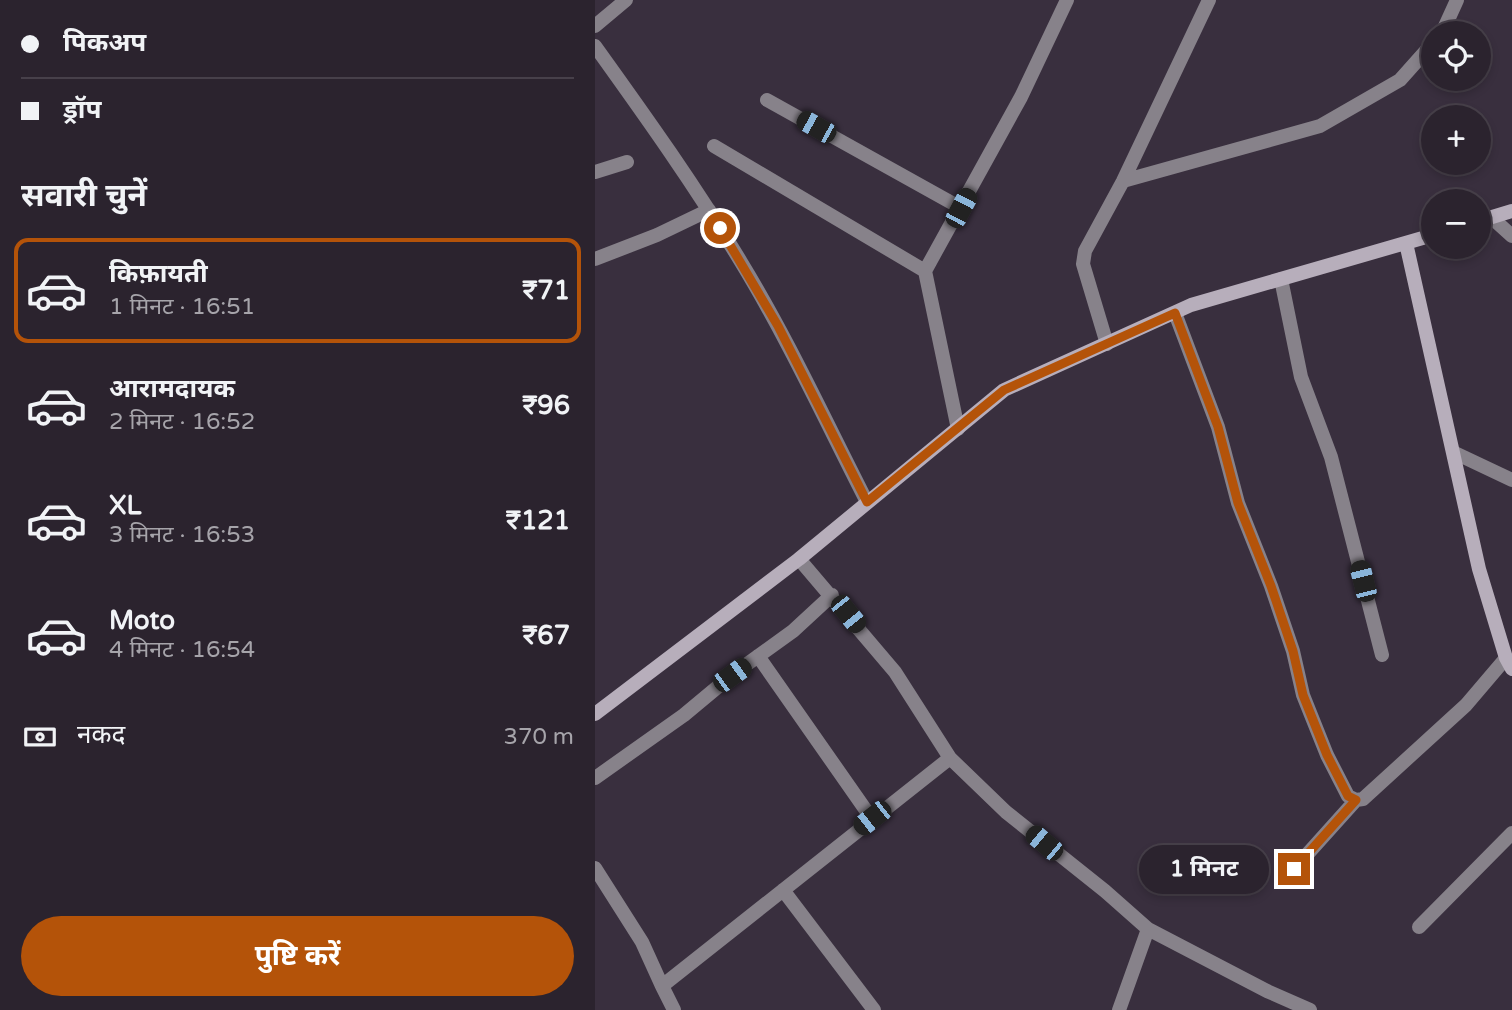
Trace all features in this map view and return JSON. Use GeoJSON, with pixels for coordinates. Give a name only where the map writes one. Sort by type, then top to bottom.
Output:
{"type":"FeatureCollection","features":[{"type":"Feature","properties":{"kind":"street"},"geometry":{"type":"LineString","coordinates":[[595,26],[626,0]]}},
{"type":"Feature","properties":{"kind":"street"},"geometry":{"type":"LineString","coordinates":[[958,429],[925,271],[1021,97],[1067,0]]}},
{"type":"Feature","properties":{"kind":"street"},"geometry":{"type":"LineString","coordinates":[[1107,344],[1083,264],[1085,251],[1123,181],[1209,0]]}},
{"type":"Feature","properties":{"kind":"street"},"geometry":{"type":"LineString","coordinates":[[1447,21],[1457,0]]}},
{"type":"Feature","properties":{"kind":"street"},"geometry":{"type":"LineString","coordinates":[[595,46],[674,156],[778,326],[867,502]]}},
{"type":"Feature","properties":{"kind":"street"},"geometry":{"type":"LineString","coordinates":[[1123,181],[1320,126],[1400,80],[1421,56]]}},
{"type":"Feature","properties":{"kind":"street"},"geometry":{"type":"LineString","coordinates":[[767,100],[961,208]]}},
{"type":"Feature","properties":{"kind":"street"},"geometry":{"type":"LineString","coordinates":[[714,146],[925,271]]}},
{"type":"Feature","properties":{"kind":"street"},"geometry":{"type":"LineString","coordinates":[[595,173],[627,162]]}},
{"type":"Feature","properties":{"kind":"street"},"geometry":{"type":"LineString","coordinates":[[595,259],[709,211]]}},
{"type":"Feature","properties":{"kind":"street"},"geometry":{"type":"LineString","coordinates":[[1491,217],[1512,211]]}},
{"type":"Feature","properties":{"kind":"street"},"geometry":{"type":"LineString","coordinates":[[1491,223],[1512,236]]}},
{"type":"Feature","properties":{"kind":"street"},"geometry":{"type":"LineString","coordinates":[[595,714],[799,559],[1004,390],[1191,306],[1421,239]]}},
{"type":"Feature","properties":{"kind":"street"},"geometry":{"type":"LineString","coordinates":[[1175,313],[1218,427],[1238,503],[1271,586],[1293,651],[1303,695],[1327,755],[1348,796],[1356,800],[1363,799],[1509,664],[1479,569],[1406,243]]}},
{"type":"Feature","properties":{"kind":"street"},"geometry":{"type":"LineString","coordinates":[[1281,279],[1301,377],[1331,457],[1382,655]]}},
{"type":"Feature","properties":{"kind":"street"},"geometry":{"type":"LineString","coordinates":[[1455,453],[1512,480]]}},
{"type":"Feature","properties":{"kind":"street"},"geometry":{"type":"LineString","coordinates":[[799,559],[895,673],[950,758],[1006,811],[1105,891],[1147,929],[1267,992],[1310,1010]]}},
{"type":"Feature","properties":{"kind":"street"},"geometry":{"type":"LineString","coordinates":[[595,778],[684,715],[793,631],[832,595]]}},
{"type":"Feature","properties":{"kind":"street"},"geometry":{"type":"LineString","coordinates":[[758,656],[872,818]]}},
{"type":"Feature","properties":{"kind":"street"},"geometry":{"type":"LineString","coordinates":[[662,986],[950,758]]}},
{"type":"Feature","properties":{"kind":"street"},"geometry":{"type":"LineString","coordinates":[[1294,869],[1356,800]]}},
{"type":"Feature","properties":{"kind":"street"},"geometry":{"type":"LineString","coordinates":[[1419,927],[1512,833]]}},
{"type":"Feature","properties":{"kind":"street"},"geometry":{"type":"LineString","coordinates":[[595,868],[642,942],[674,1010]]}},
{"type":"Feature","properties":{"kind":"street"},"geometry":{"type":"LineString","coordinates":[[783,890],[874,1010]]}},
{"type":"Feature","properties":{"kind":"street"},"geometry":{"type":"LineString","coordinates":[[1119,1010],[1147,929]]}},
{"type":"Feature","properties":{"kind":"route"},"geometry":{"type":"LineString","coordinates":[[720,228],[778,326],[867,502],[1004,390],[1175,313],[1218,427],[1238,503],[1271,586],[1293,651],[1303,695],[1327,755],[1348,796],[1356,800],[1294,869]]}}]}
